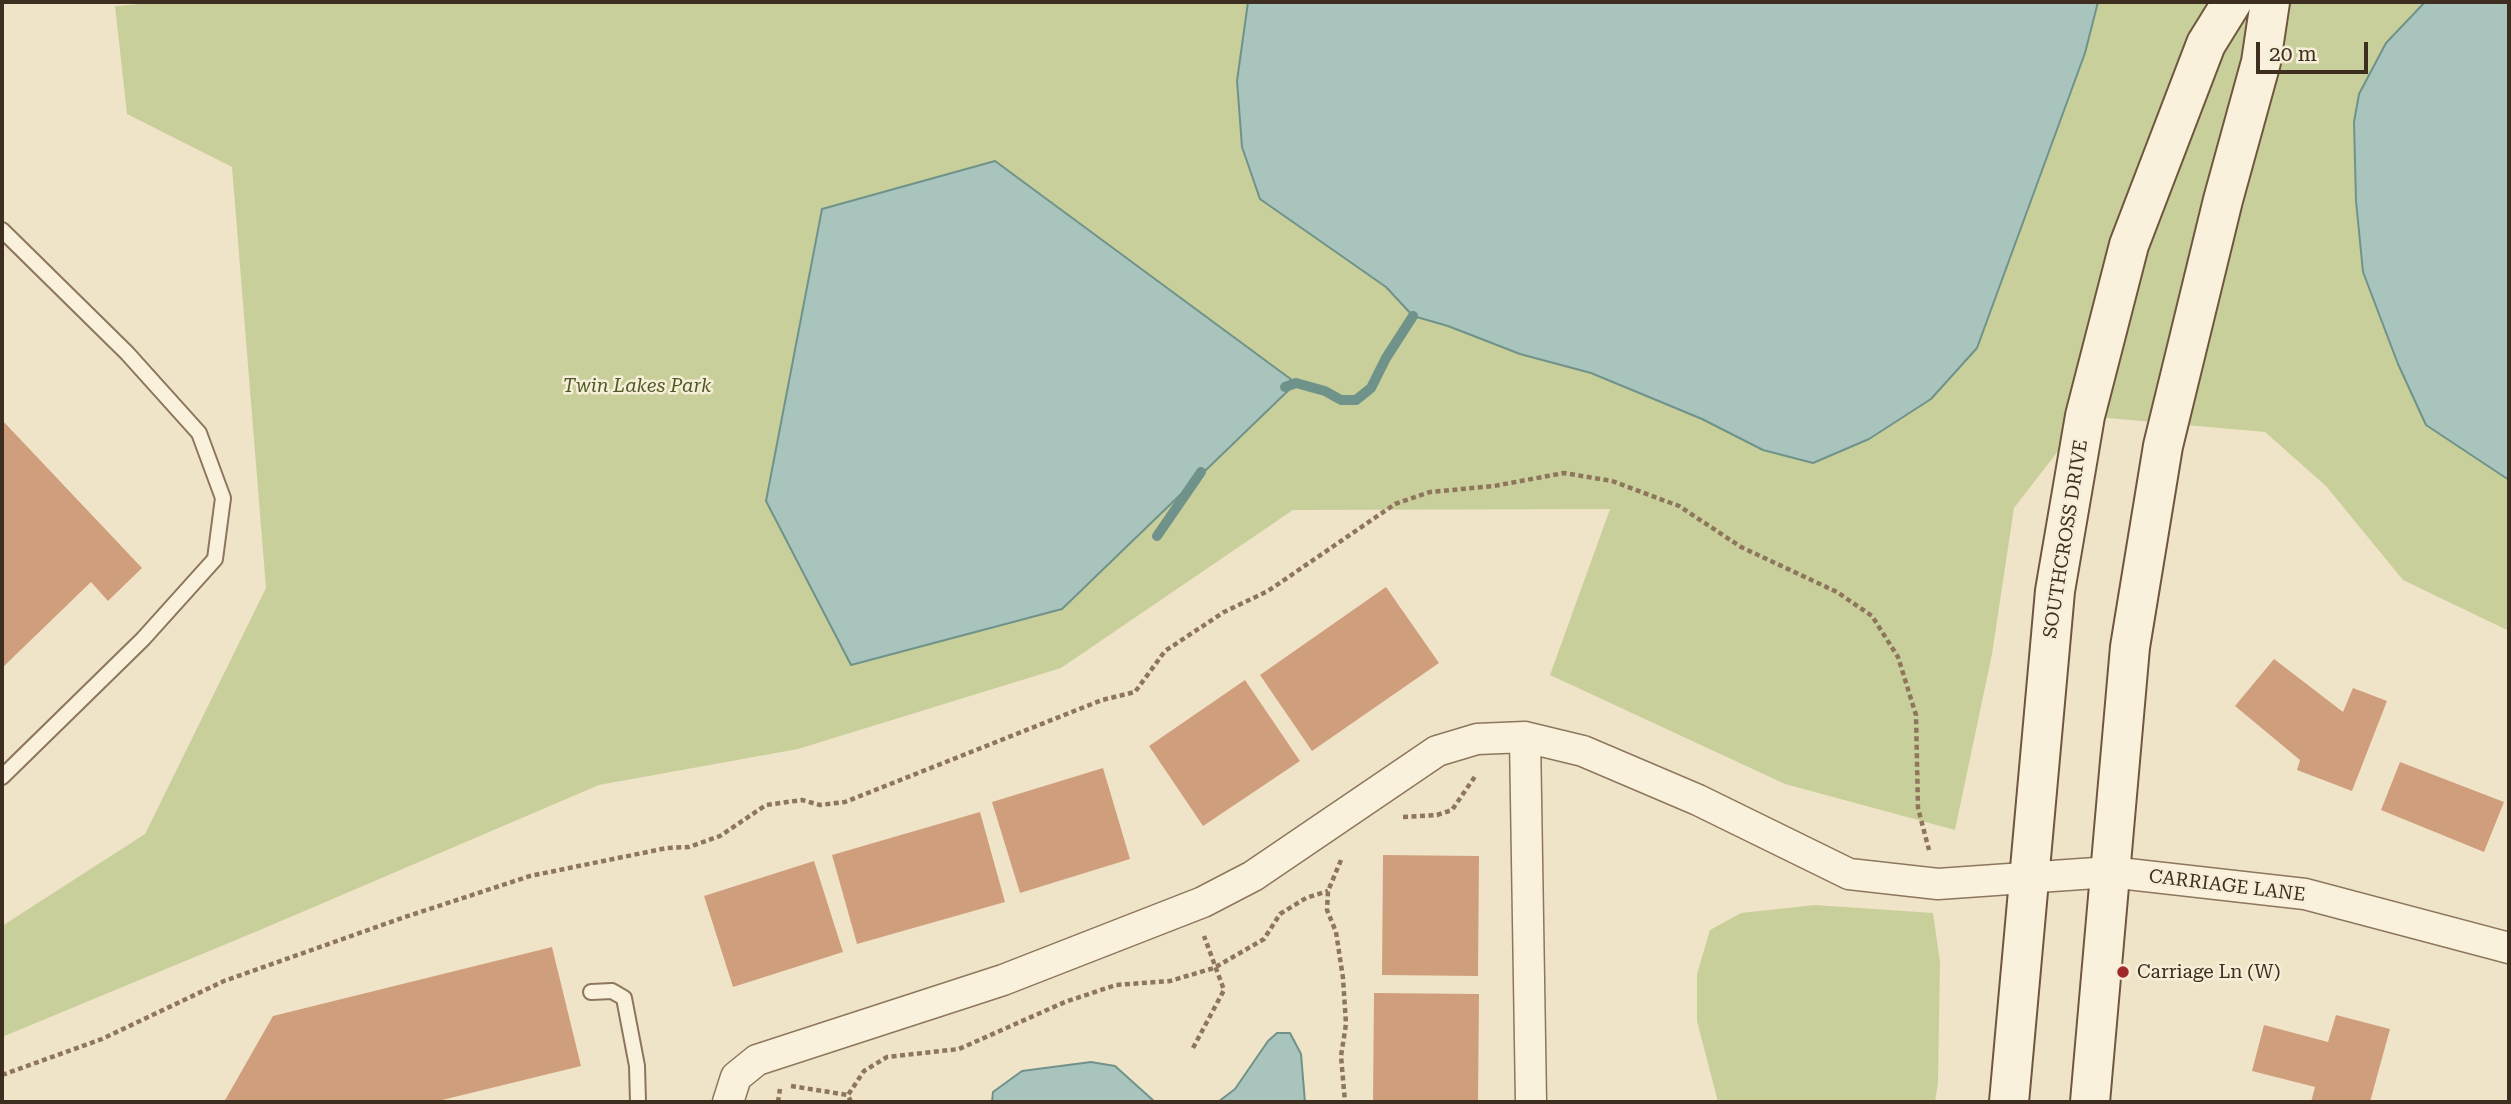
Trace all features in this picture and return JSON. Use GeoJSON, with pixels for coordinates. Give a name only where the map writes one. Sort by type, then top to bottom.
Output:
{"type":"FeatureCollection","features":[{"type":"Feature","properties":{"kind":"street","name":"SOUTHCROSS DRIVE"},"geometry":{"type":"LineString","coordinates":[[2009,1102],[2055,592],[2085,416],[2129,246],[2206,44],[2232,2]]}},
{"type":"Feature","properties":{"kind":"street"},"geometry":{"type":"LineString","coordinates":[[2090,1102],[2130,647],[2163,446],[2222,200],[2261,62],[2270,2]]}},
{"type":"Feature","properties":{"kind":"street","name":"CARRIAGE LANE"},"geometry":{"type":"LineString","coordinates":[[729,1102],[736,1077],[757,1060],[1003,980],[1194,905],[1253,876],[1437,751],[1477,738],[1525,737],[1583,751],[1698,800],[1849,874],[1938,884],[2110,872],[2305,894],[2509,948]]}},
{"type":"Feature","properties":{"kind":"street"},"geometry":{"type":"LineString","coordinates":[[1525,737],[1531,1102]]}},
{"type":"Feature","properties":{"kind":"lane"},"geometry":{"type":"LineString","coordinates":[[2,230],[127,353],[199,433],[223,498],[215,559],[143,639],[2,777]]}},
{"type":"Feature","properties":{"kind":"lane"},"geometry":{"type":"LineString","coordinates":[[591,992],[612,991],[624,998],[637,1066],[638,1102]]}},
{"type":"Feature","properties":{"kind":"path"},"geometry":{"type":"LineString","coordinates":[[2,1075],[102,1038],[224,981],[402,918],[530,876],[667,848],[689,847],[720,836],[766,805],[803,800],[820,805],[845,802],[1101,700],[1135,692],[1165,651],[1224,612],[1268,591],[1395,505],[1430,492],[1564,473],[1612,481],[1679,506],[1741,547],[1837,592],[1872,616],[1898,657],[1916,715],[1918,808],[1938,884]]}},
{"type":"Feature","properties":{"kind":"path"},"geometry":{"type":"LineString","coordinates":[[1394,819],[1437,815],[1452,810],[1476,777],[1485,738]]}},
{"type":"Feature","properties":{"kind":"path"},"geometry":{"type":"LineString","coordinates":[[1343,853],[1328,891],[1327,910],[1336,932],[1343,978],[1346,1024],[1341,1056],[1345,1102]]}},
{"type":"Feature","properties":{"kind":"path"},"geometry":{"type":"LineString","coordinates":[[848,1095],[864,1071],[887,1057],[959,1049],[1065,1002],[1116,985],[1170,981],[1214,968],[1264,939],[1280,914],[1306,898],[1328,891]]}},
{"type":"Feature","properties":{"kind":"path"},"geometry":{"type":"LineString","coordinates":[[1193,1048],[1224,990],[1214,968],[1194,905]]}},
{"type":"Feature","properties":{"kind":"path"},"geometry":{"type":"LineString","coordinates":[[780,1085],[848,1095]]}},
{"type":"Feature","properties":{"kind":"path"},"geometry":{"type":"LineString","coordinates":[[848,1095],[851,1102]]}},
{"type":"Feature","properties":{"kind":"green space","name":"Twin Lakes Park"},"geometry":{"type":"Polygon","coordinates":[[[166,2],[2509,2],[2509,631],[2403,580],[2326,486],[2265,432],[2085,416],[2014,508],[1992,654],[1955,830],[1785,784],[1550,675],[1610,509],[1293,510],[1061,668],[798,749],[599,785],[2,1037],[2,926],[145,834],[266,588],[232,167],[127,114],[115,6],[166,2]]]}},
{"type":"Feature","properties":{"kind":"green space"},"geometry":{"type":"Polygon","coordinates":[[[1815,905],[1933,913],[1940,962],[1938,1083],[1935,1102],[1718,1102],[1697,1021],[1697,974],[1710,930],[1741,913],[1815,905]]]}},
{"type":"Feature","properties":{"kind":"water"},"geometry":{"type":"Polygon","coordinates":[[[1248,2],[2098,2],[2085,53],[1977,348],[1931,399],[1869,439],[1813,463],[1763,450],[1702,419],[1591,373],[1520,354],[1448,326],[1413,316],[1386,287],[1260,199],[1242,147],[1237,81],[1248,2]]]}},
{"type":"Feature","properties":{"kind":"water"},"geometry":{"type":"Polygon","coordinates":[[[2425,2],[2509,2],[2509,480],[2426,425],[2398,364],[2363,272],[2356,201],[2354,122],[2359,94],[2386,43],[2425,2]]]}},
{"type":"Feature","properties":{"kind":"water"},"geometry":{"type":"Polygon","coordinates":[[[995,161],[1296,383],[1062,609],[851,665],[766,501],[822,209],[995,161]]]}},
{"type":"Feature","properties":{"kind":"water"},"geometry":{"type":"Polygon","coordinates":[[[1277,1033],[1290,1033],[1301,1054],[1305,1102],[1218,1102],[1235,1089],[1268,1041],[1277,1033]]]}},
{"type":"Feature","properties":{"kind":"water"},"geometry":{"type":"Polygon","coordinates":[[[1091,1062],[1115,1066],[1155,1102],[992,1102],[993,1092],[1022,1071],[1091,1062]]]}},
{"type":"Feature","properties":{"kind":"building"},"geometry":{"type":"Polygon","coordinates":[[[2,420],[142,568],[108,601],[91,582],[2,668],[2,420]]]}},
{"type":"Feature","properties":{"kind":"building"},"geometry":{"type":"Polygon","coordinates":[[[1386,587],[1439,663],[1312,751],[1260,675],[1386,587]]]}},
{"type":"Feature","properties":{"kind":"building"},"geometry":{"type":"Polygon","coordinates":[[[2274,659],[2343,712],[2353,688],[2387,701],[2352,791],[2297,770],[2300,760],[2235,706],[2274,659]]]}},
{"type":"Feature","properties":{"kind":"building"},"geometry":{"type":"Polygon","coordinates":[[[1245,680],[1300,761],[1203,826],[1149,746],[1245,680]]]}},
{"type":"Feature","properties":{"kind":"building"},"geometry":{"type":"Polygon","coordinates":[[[2400,762],[2504,802],[2484,852],[2381,810],[2400,762]]]}},
{"type":"Feature","properties":{"kind":"building"},"geometry":{"type":"Polygon","coordinates":[[[1103,768],[1130,859],[1020,893],[992,802],[1103,768]]]}},
{"type":"Feature","properties":{"kind":"building"},"geometry":{"type":"Polygon","coordinates":[[[980,812],[1005,902],[857,944],[832,855],[980,812]]]}},
{"type":"Feature","properties":{"kind":"building"},"geometry":{"type":"Polygon","coordinates":[[[1383,855],[1479,856],[1478,976],[1382,975],[1383,855]]]}},
{"type":"Feature","properties":{"kind":"building"},"geometry":{"type":"Polygon","coordinates":[[[814,861],[843,952],[733,987],[704,896],[814,861]]]}},
{"type":"Feature","properties":{"kind":"building"},"geometry":{"type":"Polygon","coordinates":[[[552,947],[581,1066],[434,1102],[224,1102],[273,1016],[552,947]]]}},
{"type":"Feature","properties":{"kind":"building"},"geometry":{"type":"Polygon","coordinates":[[[1374,993],[1479,994],[1478,1102],[1373,1102],[1374,993]]]}},
{"type":"Feature","properties":{"kind":"building"},"geometry":{"type":"Polygon","coordinates":[[[2336,1015],[2390,1029],[2370,1102],[2311,1102],[2315,1087],[2252,1071],[2264,1025],[2328,1042],[2336,1015]]]}},
{"type":"Feature","properties":{"kind":"waterway"},"geometry":{"type":"LineString","coordinates":[[1285,387],[1296,383],[1325,391],[1341,400],[1356,400],[1371,388],[1386,358],[1413,316]]}},
{"type":"Feature","properties":{"kind":"waterway"},"geometry":{"type":"LineString","coordinates":[[1157,536],[1201,472]]}},
{"type":"Feature","properties":{"kind":"place","name":"Carriage Ln (W)"},"geometry":{"type":"Point","coordinates":[2123,972]}}]}
